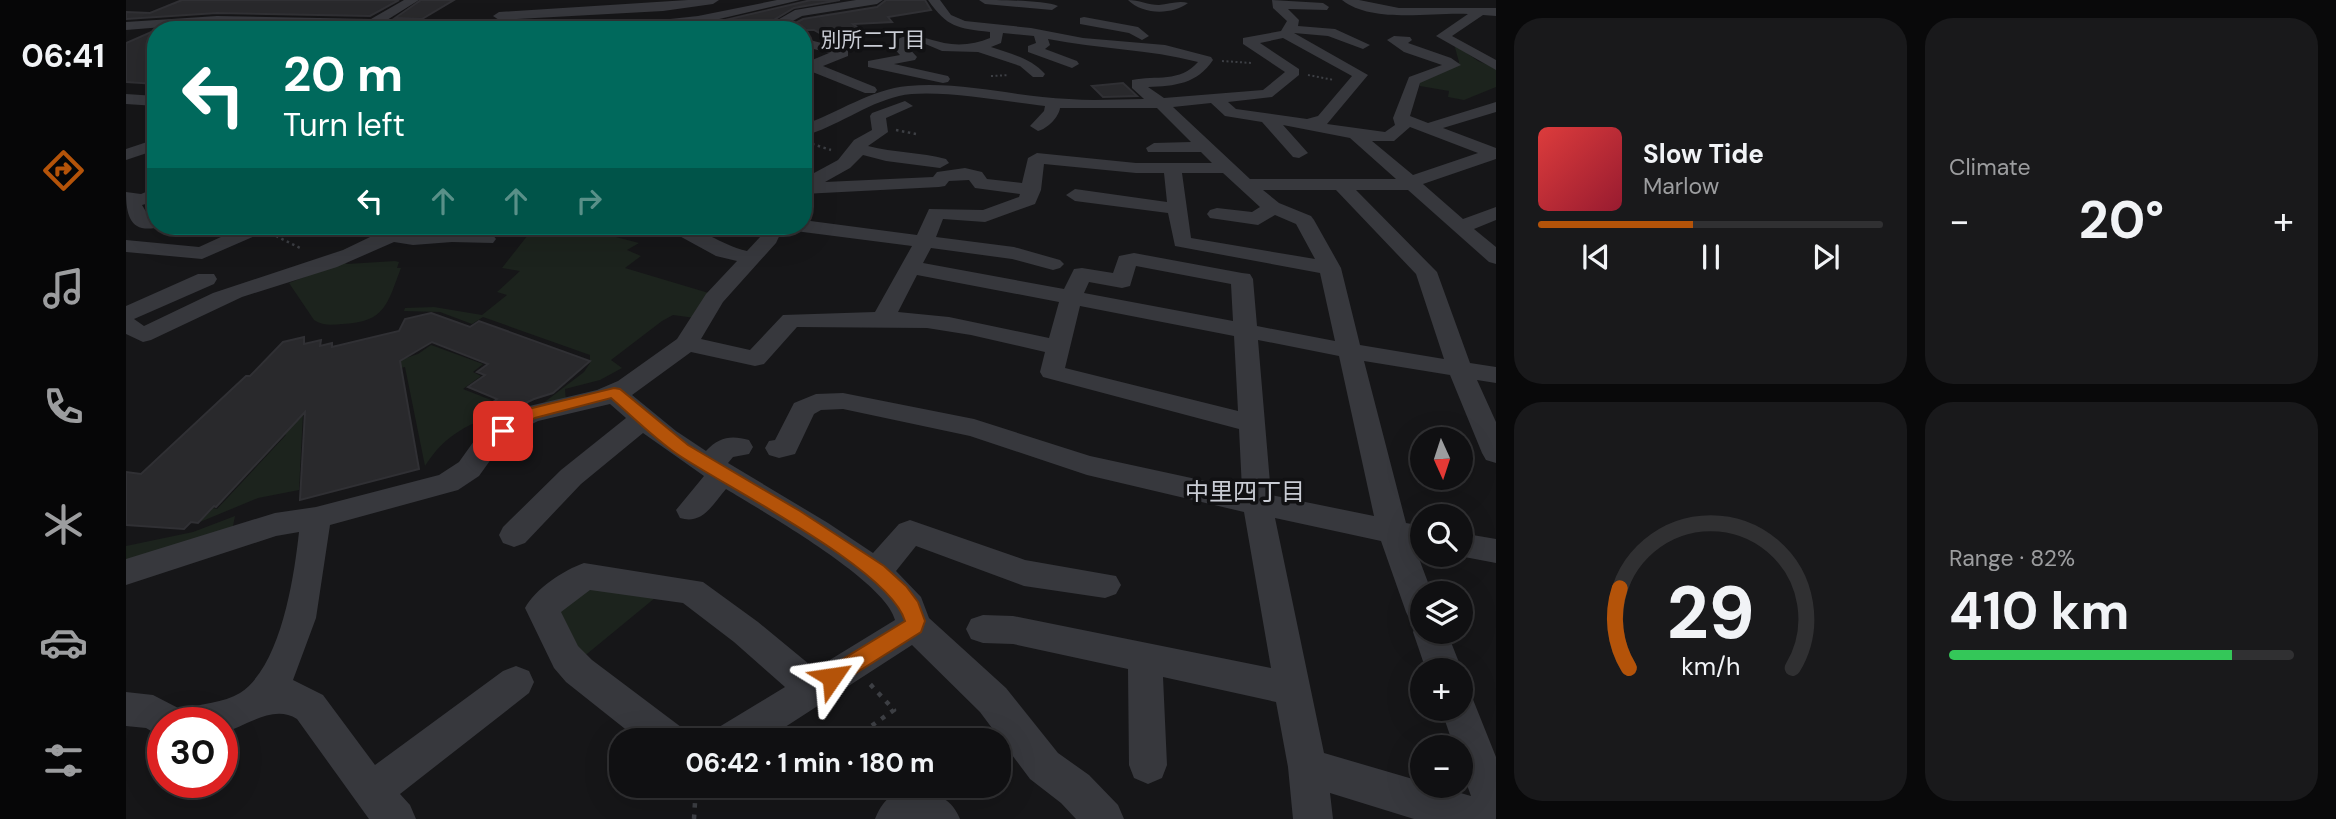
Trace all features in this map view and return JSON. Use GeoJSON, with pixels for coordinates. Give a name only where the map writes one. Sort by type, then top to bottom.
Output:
{"type":"FeatureCollection","features":[{"type":"Feature","properties":{"kind":"street"},"geometry":{"type":"LineString","coordinates":[[375,21],[412,0]]}},
{"type":"Feature","properties":{"kind":"street"},"geometry":{"type":"LineString","coordinates":[[495,12],[578,0]]}},
{"type":"Feature","properties":{"kind":"street"},"geometry":{"type":"LineString","coordinates":[[495,12],[663,7],[713,0]]}},
{"type":"Feature","properties":{"kind":"street"},"geometry":{"type":"LineString","coordinates":[[663,7],[691,21],[773,2],[794,0]]}},
{"type":"Feature","properties":{"kind":"street"},"geometry":{"type":"LineString","coordinates":[[784,21],[799,13],[860,5],[877,0]]}},
{"type":"Feature","properties":{"kind":"street"},"geometry":{"type":"LineString","coordinates":[[934,0],[947,18],[962,24],[1086,42],[1143,47],[1166,57],[1206,62]]}},
{"type":"Feature","properties":{"kind":"street"},"geometry":{"type":"LineString","coordinates":[[985,0],[1052,6]]}},
{"type":"Feature","properties":{"kind":"street"},"geometry":{"type":"LineString","coordinates":[[1134,0],[1141,6],[1157,9],[1182,3]]}},
{"type":"Feature","properties":{"kind":"street"},"geometry":{"type":"LineString","coordinates":[[773,2],[799,13]]}},
{"type":"Feature","properties":{"kind":"street"},"geometry":{"type":"LineString","coordinates":[[1278,2],[1322,7]]}},
{"type":"Feature","properties":{"kind":"street"},"geometry":{"type":"LineString","coordinates":[[1278,2],[1290,28],[1361,75],[1324,120],[1307,124]]}},
{"type":"Feature","properties":{"kind":"street"},"geometry":{"type":"LineString","coordinates":[[860,5],[865,9],[866,20]]}},
{"type":"Feature","properties":{"kind":"street"},"geometry":{"type":"LineString","coordinates":[[1355,5],[1405,14],[1453,10],[1496,12]]}},
{"type":"Feature","properties":{"kind":"street"},"geometry":{"type":"LineString","coordinates":[[276,18],[301,6]]}},
{"type":"Feature","properties":{"kind":"street"},"geometry":{"type":"LineString","coordinates":[[619,8],[626,21]]}},
{"type":"Feature","properties":{"kind":"street"},"geometry":{"type":"LineString","coordinates":[[150,10],[190,10],[166,21]]}},
{"type":"Feature","properties":{"kind":"street"},"geometry":{"type":"LineString","coordinates":[[1382,11],[1371,19],[1405,40],[1394,40],[1417,53],[1438,56],[1454,65]]}},
{"type":"Feature","properties":{"kind":"street"},"geometry":{"type":"LineString","coordinates":[[490,21],[495,12]]}},
{"type":"Feature","properties":{"kind":"street"},"geometry":{"type":"LineString","coordinates":[[1478,13],[1496,19]]}},
{"type":"Feature","properties":{"kind":"street"},"geometry":{"type":"LineString","coordinates":[[1478,13],[1443,36],[1493,61]]}},
{"type":"Feature","properties":{"kind":"street"},"geometry":{"type":"LineString","coordinates":[[166,21],[276,18],[310,21]]}},
{"type":"Feature","properties":{"kind":"street"},"geometry":{"type":"LineString","coordinates":[[812,21],[824,20]]}},
{"type":"Feature","properties":{"kind":"street"},"geometry":{"type":"LineString","coordinates":[[1084,21],[1133,30],[1143,37],[1143,47]]}},
{"type":"Feature","properties":{"kind":"street"},"geometry":{"type":"LineString","coordinates":[[812,128],[897,91],[958,92],[1053,103],[1101,105],[1267,94],[1299,73],[1248,41],[1290,28],[1343,22]]}},
{"type":"Feature","properties":{"kind":"street"},"geometry":{"type":"LineString","coordinates":[[126,26],[147,23]]}},
{"type":"Feature","properties":{"kind":"street"},"geometry":{"type":"LineString","coordinates":[[942,27],[962,24]]}},
{"type":"Feature","properties":{"kind":"street"},"geometry":{"type":"LineString","coordinates":[[1290,28],[1330,32],[1363,45]]}},
{"type":"Feature","properties":{"kind":"street"},"geometry":{"type":"LineString","coordinates":[[126,37],[147,29]]}},
{"type":"Feature","properties":{"kind":"street"},"geometry":{"type":"LineString","coordinates":[[961,63],[985,51],[996,40],[997,29]]}},
{"type":"Feature","properties":{"kind":"street"},"geometry":{"type":"LineString","coordinates":[[1040,34],[1043,45],[1033,49],[1072,64]]}},
{"type":"Feature","properties":{"kind":"street"},"geometry":{"type":"LineString","coordinates":[[837,77],[873,64],[910,57],[898,45],[901,41],[923,41],[942,47],[985,51],[1025,63],[1038,74]]}},
{"type":"Feature","properties":{"kind":"street"},"geometry":{"type":"LineString","coordinates":[[1055,58],[1084,47],[1086,42]]}},
{"type":"Feature","properties":{"kind":"street"},"geometry":{"type":"LineString","coordinates":[[812,45],[843,53],[812,65]]}},
{"type":"Feature","properties":{"kind":"street"},"geometry":{"type":"LineString","coordinates":[[1206,62],[1197,72],[1185,79],[1137,83],[1139,88],[1161,103],[1245,184],[1278,209],[1304,219],[1330,268],[1351,351],[1408,535],[1417,581]]}},
{"type":"Feature","properties":{"kind":"street"},"geometry":{"type":"LineString","coordinates":[[873,64],[955,82],[1000,96]]}},
{"type":"Feature","properties":{"kind":"street"},"geometry":{"type":"LineString","coordinates":[[1215,99],[1231,113],[1388,137],[1403,126],[1401,118],[1414,80],[1454,65]]}},
{"type":"Feature","properties":{"kind":"street"},"geometry":{"type":"LineString","coordinates":[[812,67],[870,90]]}},
{"type":"Feature","properties":{"kind":"street"},"geometry":{"type":"LineString","coordinates":[[812,182],[837,169],[854,155],[856,148],[880,132],[877,118],[885,112],[950,101],[958,92]]}},
{"type":"Feature","properties":{"kind":"street"},"geometry":{"type":"LineString","coordinates":[[126,99],[147,100]]}},
{"type":"Feature","properties":{"kind":"street"},"geometry":{"type":"LineString","coordinates":[[1038,126],[1052,112],[1053,103]]}},
{"type":"Feature","properties":{"kind":"street"},"geometry":{"type":"LineString","coordinates":[[1428,128],[1496,107]]}},
{"type":"Feature","properties":{"kind":"street"},"geometry":{"type":"LineString","coordinates":[[1401,118],[1496,153]]}},
{"type":"Feature","properties":{"kind":"street"},"geometry":{"type":"LineString","coordinates":[[1268,119],[1299,153]]}},
{"type":"Feature","properties":{"kind":"street"},"geometry":{"type":"LineString","coordinates":[[1355,134],[1496,258]]}},
{"type":"Feature","properties":{"kind":"street"},"geometry":{"type":"LineString","coordinates":[[126,155],[147,147]]}},
{"type":"Feature","properties":{"kind":"street"},"geometry":{"type":"LineString","coordinates":[[1154,148],[1205,147]]}},
{"type":"Feature","properties":{"kind":"street"},"geometry":{"type":"LineString","coordinates":[[856,148],[886,156],[940,163]]}},
{"type":"Feature","properties":{"kind":"street"},"geometry":{"type":"LineString","coordinates":[[1245,184],[1412,184],[1496,153]]}},
{"type":"Feature","properties":{"kind":"street"},"geometry":{"type":"LineString","coordinates":[[883,319],[924,242],[936,213],[985,216],[1028,200],[1037,158],[1172,170],[1227,168]]}},
{"type":"Feature","properties":{"kind":"street"},"geometry":{"type":"LineString","coordinates":[[1172,170],[1182,243],[1330,268]]}},
{"type":"Feature","properties":{"kind":"street"},"geometry":{"type":"LineString","coordinates":[[812,186],[939,182],[943,176],[965,173],[976,176],[981,184],[1032,190]]}},
{"type":"Feature","properties":{"kind":"street"},"geometry":{"type":"LineString","coordinates":[[1341,185],[1426,272],[1460,369],[1496,453]]}},
{"type":"Feature","properties":{"kind":"street"},"geometry":{"type":"LineString","coordinates":[[1075,195],[1178,209]]}},
{"type":"Feature","properties":{"kind":"street"},"geometry":{"type":"LineString","coordinates":[[126,200],[147,198]]}},
{"type":"Feature","properties":{"kind":"street"},"geometry":{"type":"LineString","coordinates":[[126,200],[132,204],[140,219],[147,223]]}},
{"type":"Feature","properties":{"kind":"street"},"geometry":{"type":"LineString","coordinates":[[1217,214],[1258,219],[1262,212],[1278,209]]}},
{"type":"Feature","properties":{"kind":"street"},"geometry":{"type":"LineString","coordinates":[[1461,227],[1496,213]]}},
{"type":"Feature","properties":{"kind":"street"},"geometry":{"type":"LineString","coordinates":[[812,227],[1014,253],[1053,264]]}},
{"type":"Feature","properties":{"kind":"street"},"geometry":{"type":"LineString","coordinates":[[126,246],[202,253],[241,235]]}},
{"type":"Feature","properties":{"kind":"street"},"geometry":{"type":"LineString","coordinates":[[132,334],[244,289],[289,277],[390,235]]}},
{"type":"Feature","properties":{"kind":"street"},"geometry":{"type":"LineString","coordinates":[[404,235],[410,241],[431,240],[449,235],[486,239]]}},
{"type":"Feature","properties":{"kind":"street"},"geometry":{"type":"LineString","coordinates":[[692,235],[723,252],[751,258]]}},
{"type":"Feature","properties":{"kind":"street"},"geometry":{"type":"LineString","coordinates":[[126,572],[275,524],[316,518],[449,483],[469,469],[484,448],[530,414],[614,393],[627,387],[686,344],[714,299],[771,235]]}},
{"type":"Feature","properties":{"kind":"street"},"geometry":{"type":"LineString","coordinates":[[302,249],[326,262]]}},
{"type":"Feature","properties":{"kind":"street"},"geometry":{"type":"LineString","coordinates":[[1252,423],[1052,372],[1071,297],[1082,274],[1122,281],[1126,260],[1134,259],[1242,279],[1245,330],[1252,423],[1257,504],[1307,767],[1312,819]]}},
{"type":"Feature","properties":{"kind":"street"},"geometry":{"type":"LineString","coordinates":[[911,267],[1351,351],[1496,375]]}},
{"type":"Feature","properties":{"kind":"street"},"geometry":{"type":"LineString","coordinates":[[126,314],[206,279]]}},
{"type":"Feature","properties":{"kind":"street"},"geometry":{"type":"LineString","coordinates":[[686,344],[723,349],[755,359],[791,320],[905,318],[968,327],[1058,348]]}},
{"type":"Feature","properties":{"kind":"street"},"geometry":{"type":"LineString","coordinates":[[614,393],[643,419],[723,463],[793,516],[877,571],[899,591],[919,623],[993,700],[1044,766],[1105,816]]}},
{"type":"Feature","properties":{"kind":"street"},"geometry":{"type":"LineString","coordinates":[[782,447],[803,409],[816,402],[843,401],[974,428],[1087,465],[1408,535]]}},
{"type":"Feature","properties":{"kind":"street"},"geometry":{"type":"LineString","coordinates":[[514,535],[570,477],[643,419]]}},
{"type":"Feature","properties":{"kind":"street"},"geometry":{"type":"LineString","coordinates":[[691,510],[723,463]]}},
{"type":"Feature","properties":{"kind":"street"},"geometry":{"type":"LineString","coordinates":[[238,710],[253,705],[270,691],[299,618],[308,587],[316,518]]}},
{"type":"Feature","properties":{"kind":"street"},"geometry":{"type":"LineString","coordinates":[[877,571],[910,531],[1024,573],[1105,585]]}},
{"type":"Feature","properties":{"kind":"street"},"geometry":{"type":"LineString","coordinates":[[1473,547],[1496,551]]}},
{"type":"Feature","properties":{"kind":"street"},"geometry":{"type":"LineString","coordinates":[[653,728],[579,671],[562,650],[542,608],[584,576],[691,591],[746,632],[813,689]]}},
{"type":"Feature","properties":{"kind":"street"},"geometry":{"type":"LineString","coordinates":[[751,728],[919,623]]}},
{"type":"Feature","properties":{"kind":"street"},"geometry":{"type":"LineString","coordinates":[[983,629],[1013,630],[1292,689]]}},
{"type":"Feature","properties":{"kind":"street"},"geometry":{"type":"LineString","coordinates":[[1145,659],[1148,765]]}},
{"type":"Feature","properties":{"kind":"street"},"geometry":{"type":"LineString","coordinates":[[263,696],[294,697],[310,706],[384,805],[516,682]]}},
{"type":"Feature","properties":{"kind":"street"},"geometry":{"type":"LineString","coordinates":[[126,709],[147,711]]}},
{"type":"Feature","properties":{"kind":"street"},"geometry":{"type":"LineString","coordinates":[[1463,721],[1496,810]]}},
{"type":"Feature","properties":{"kind":"street"},"geometry":{"type":"LineString","coordinates":[[1307,767],[1480,819]]}},
{"type":"Feature","properties":{"kind":"street"},"geometry":{"type":"LineString","coordinates":[[895,819],[907,807],[933,814],[940,819]]}},
{"type":"Feature","properties":{"kind":"path"},"geometry":{"type":"LineString","coordinates":[[1206,62],[1278,62]]}},
{"type":"Feature","properties":{"kind":"path"},"geometry":{"type":"LineString","coordinates":[[1299,73],[1354,84]]}},
{"type":"Feature","properties":{"kind":"path"},"geometry":{"type":"LineString","coordinates":[[274,235],[302,249]]}},
{"type":"Feature","properties":{"kind":"path"},"geometry":{"type":"LineString","coordinates":[[852,664],[894,710],[868,728]]}},
{"type":"Feature","properties":{"kind":"path"},"geometry":{"type":"LineString","coordinates":[[694,819],[695,798]]}},
{"type":"Feature","properties":{"kind":"shaded area"},"geometry":{"type":"Polygon","coordinates":[[[1454,44],[1478,61],[1496,68],[1496,87],[1464,100],[1448,97],[1449,91],[1420,86],[1420,82],[1457,66],[1459,62],[1454,44]]]}},
{"type":"Feature","properties":{"kind":"shaded area"},"geometry":{"type":"Polygon","coordinates":[[[528,235],[611,235],[639,243],[627,250],[641,256],[625,268],[712,294],[695,318],[673,315],[611,360],[622,368],[600,380],[565,389],[566,402],[542,404],[584,372],[590,363],[590,355],[483,317],[472,324],[440,312],[404,311],[405,308],[434,307],[482,315],[507,295],[497,292],[520,271],[502,268],[528,235]]]}},
{"type":"Feature","properties":{"kind":"shaded area"},"geometry":{"type":"Polygon","coordinates":[[[343,262],[399,262],[397,268],[401,268],[388,301],[376,315],[357,322],[328,325],[314,320],[289,283],[343,262]]]}},
{"type":"Feature","properties":{"kind":"shaded area"},"geometry":{"type":"Polygon","coordinates":[[[431,345],[483,364],[473,372],[481,376],[463,389],[491,400],[487,405],[506,413],[481,420],[460,431],[432,455],[425,466],[405,367],[383,372],[382,366],[418,354],[431,345]]]}},
{"type":"Feature","properties":{"kind":"shaded area"},"geometry":{"type":"Polygon","coordinates":[[[304,395],[299,490],[258,498],[200,522],[213,508],[217,509],[286,435],[262,431],[304,395]]]}},
{"type":"Feature","properties":{"kind":"shaded area"},"geometry":{"type":"Polygon","coordinates":[[[235,516],[232,531],[126,566],[126,546],[193,532],[235,516]]]}},
{"type":"Feature","properties":{"kind":"shaded area"},"geometry":{"type":"Polygon","coordinates":[[[588,582],[661,593],[582,658],[553,608],[588,582]]]}},
{"type":"Feature","properties":{"kind":"building"},"geometry":{"type":"Polygon","coordinates":[[[182,0],[399,0],[370,16],[217,13],[126,19],[126,12],[150,13],[182,0]]]}},
{"type":"Feature","properties":{"kind":"building"},"geometry":{"type":"Polygon","coordinates":[[[421,0],[454,0],[422,19],[395,18],[421,0]]]}},
{"type":"Feature","properties":{"kind":"building"},"geometry":{"type":"Polygon","coordinates":[[[811,0],[840,0],[794,8],[772,21],[721,21],[811,0]]]}},
{"type":"Feature","properties":{"kind":"building"},"geometry":{"type":"Polygon","coordinates":[[[886,0],[925,0],[931,10],[888,17],[892,22],[853,24],[861,30],[823,35],[812,30],[812,21],[799,21],[803,19],[877,7],[886,0]]]}},
{"type":"Feature","properties":{"kind":"building"},"geometry":{"type":"Polygon","coordinates":[[[147,34],[147,83],[126,82],[126,43],[147,34]]]}},
{"type":"Feature","properties":{"kind":"building"},"geometry":{"type":"Polygon","coordinates":[[[1123,83],[1137,96],[1103,97],[1092,86],[1123,83]]]}},
{"type":"Feature","properties":{"kind":"building"},"geometry":{"type":"Polygon","coordinates":[[[431,313],[470,327],[479,321],[590,361],[553,393],[511,410],[492,403],[497,399],[468,387],[485,375],[477,372],[488,364],[432,342],[400,361],[419,469],[300,500],[305,412],[198,523],[191,522],[184,529],[126,525],[126,472],[141,474],[246,376],[250,376],[283,342],[304,337],[304,344],[321,340],[320,346],[332,343],[332,347],[399,331],[405,319],[431,313]]]}},
{"type":"Feature","properties":{"kind":"district","name":"別所二丁目"},"geometry":{"type":"Point","coordinates":[873,40]}},
{"type":"Feature","properties":{"kind":"district","name":"中里四丁目"},"geometry":{"type":"Point","coordinates":[1245,492]}},
{"type":"Feature","properties":{"kind":"route"},"geometry":{"type":"LineString","coordinates":[[503,431],[530,414],[614,393],[682,449],[877,571],[899,591],[911,608],[914,626],[832,677]]}}]}
